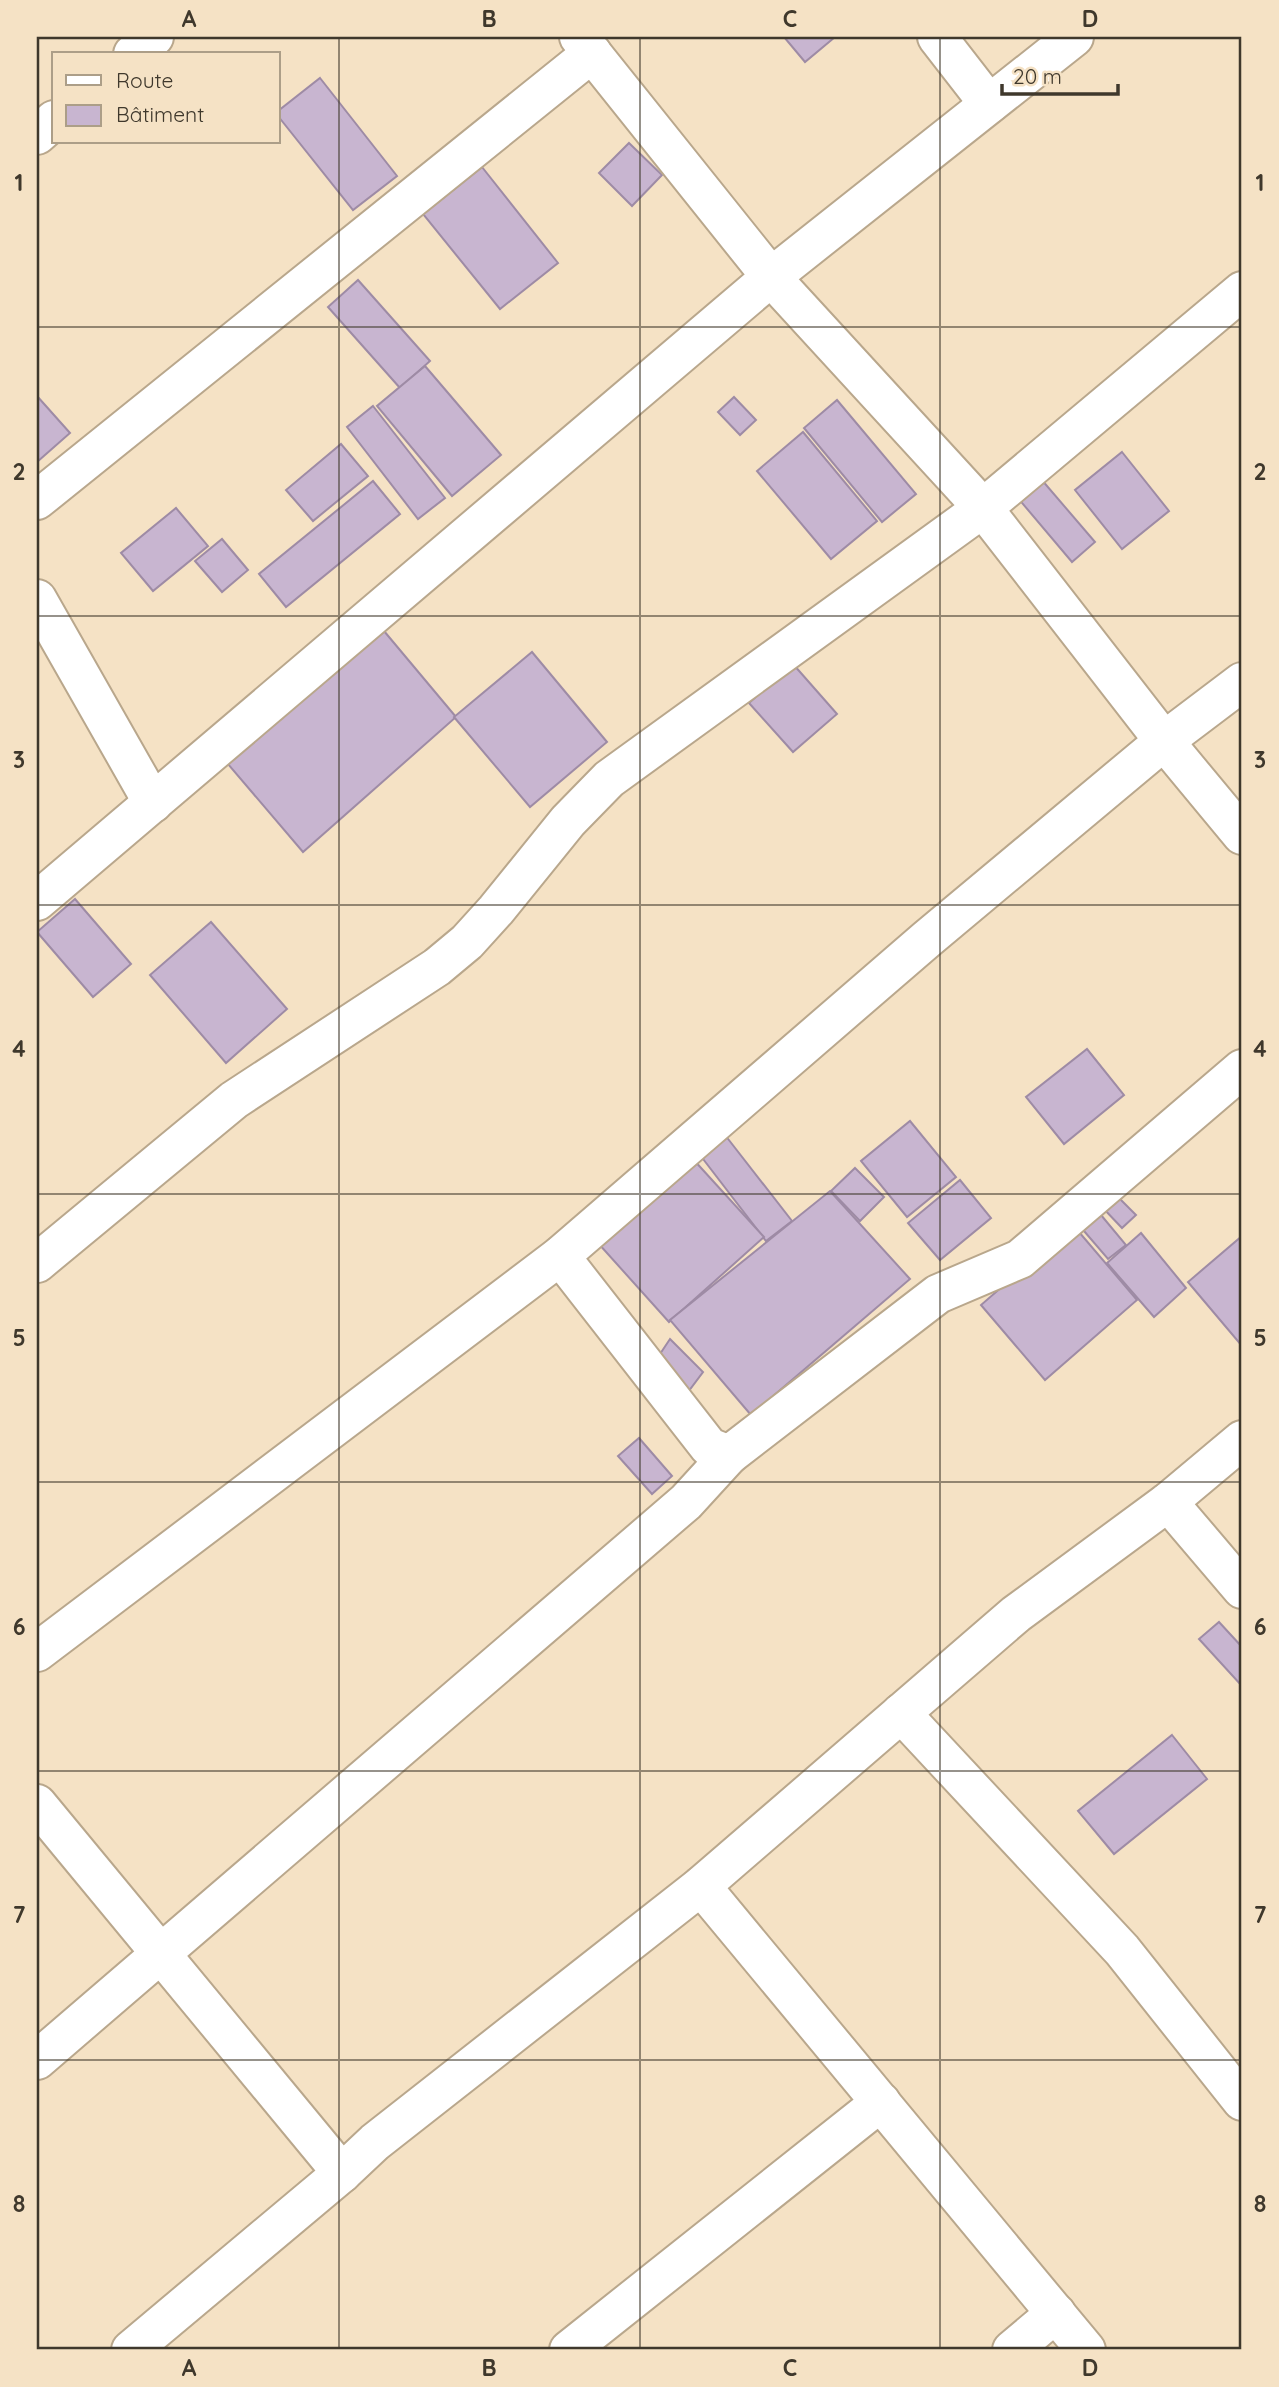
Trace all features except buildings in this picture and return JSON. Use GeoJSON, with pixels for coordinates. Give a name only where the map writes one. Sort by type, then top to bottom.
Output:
{"type":"FeatureCollection","features":[{"type":"Feature","properties":{"kind":"street"},"geometry":{"type":"LineString","coordinates":[[135,52],[154,37]]}},
{"type":"Feature","properties":{"kind":"street"},"geometry":{"type":"LineString","coordinates":[[937,37],[989,104]]}},
{"type":"Feature","properties":{"kind":"street"},"geometry":{"type":"LineString","coordinates":[[37,901],[771,277],[1074,37]]}},
{"type":"Feature","properties":{"kind":"street"},"geometry":{"type":"LineString","coordinates":[[37,500],[586,45],[771,277],[983,508],[1164,741],[1242,835]]}},
{"type":"Feature","properties":{"kind":"street"},"geometry":{"type":"LineString","coordinates":[[37,135],[52,122]]}},
{"type":"Feature","properties":{"kind":"street"},"geometry":{"type":"LineString","coordinates":[[37,1263],[234,1100],[437,967],[467,942],[496,911],[568,821],[609,779],[983,508],[1242,292]]}},
{"type":"Feature","properties":{"kind":"street"},"geometry":{"type":"LineString","coordinates":[[37,599],[153,803]]}},
{"type":"Feature","properties":{"kind":"street"},"geometry":{"type":"LineString","coordinates":[[37,1653],[560,1256],[927,939],[1164,741],[1242,682]]}},
{"type":"Feature","properties":{"kind":"street"},"geometry":{"type":"LineString","coordinates":[[37,2060],[686,1502],[729,1455],[938,1294],[1020,1259],[1242,1069]]}},
{"type":"Feature","properties":{"kind":"street"},"geometry":{"type":"LineString","coordinates":[[560,1256],[709,1447],[729,1455]]}},
{"type":"Feature","properties":{"kind":"street"},"geometry":{"type":"LineString","coordinates":[[131,2350],[342,2173],[375,2142],[701,1886],[1016,1614],[1168,1502],[1242,1440]]}},
{"type":"Feature","properties":{"kind":"street"},"geometry":{"type":"LineString","coordinates":[[1168,1502],[1242,1589]]}},
{"type":"Feature","properties":{"kind":"street"},"geometry":{"type":"LineString","coordinates":[[901,1713],[1122,1950],[1242,2101]]}},
{"type":"Feature","properties":{"kind":"street"},"geometry":{"type":"LineString","coordinates":[[37,1804],[342,2173]]}},
{"type":"Feature","properties":{"kind":"street"},"geometry":{"type":"LineString","coordinates":[[701,1886],[1086,2350]]}},
{"type":"Feature","properties":{"kind":"street"},"geometry":{"type":"LineString","coordinates":[[569,2350],[881,2102]]}},
{"type":"Feature","properties":{"kind":"street"},"geometry":{"type":"LineString","coordinates":[[1012,2350],[1056,2313]]}}]}
